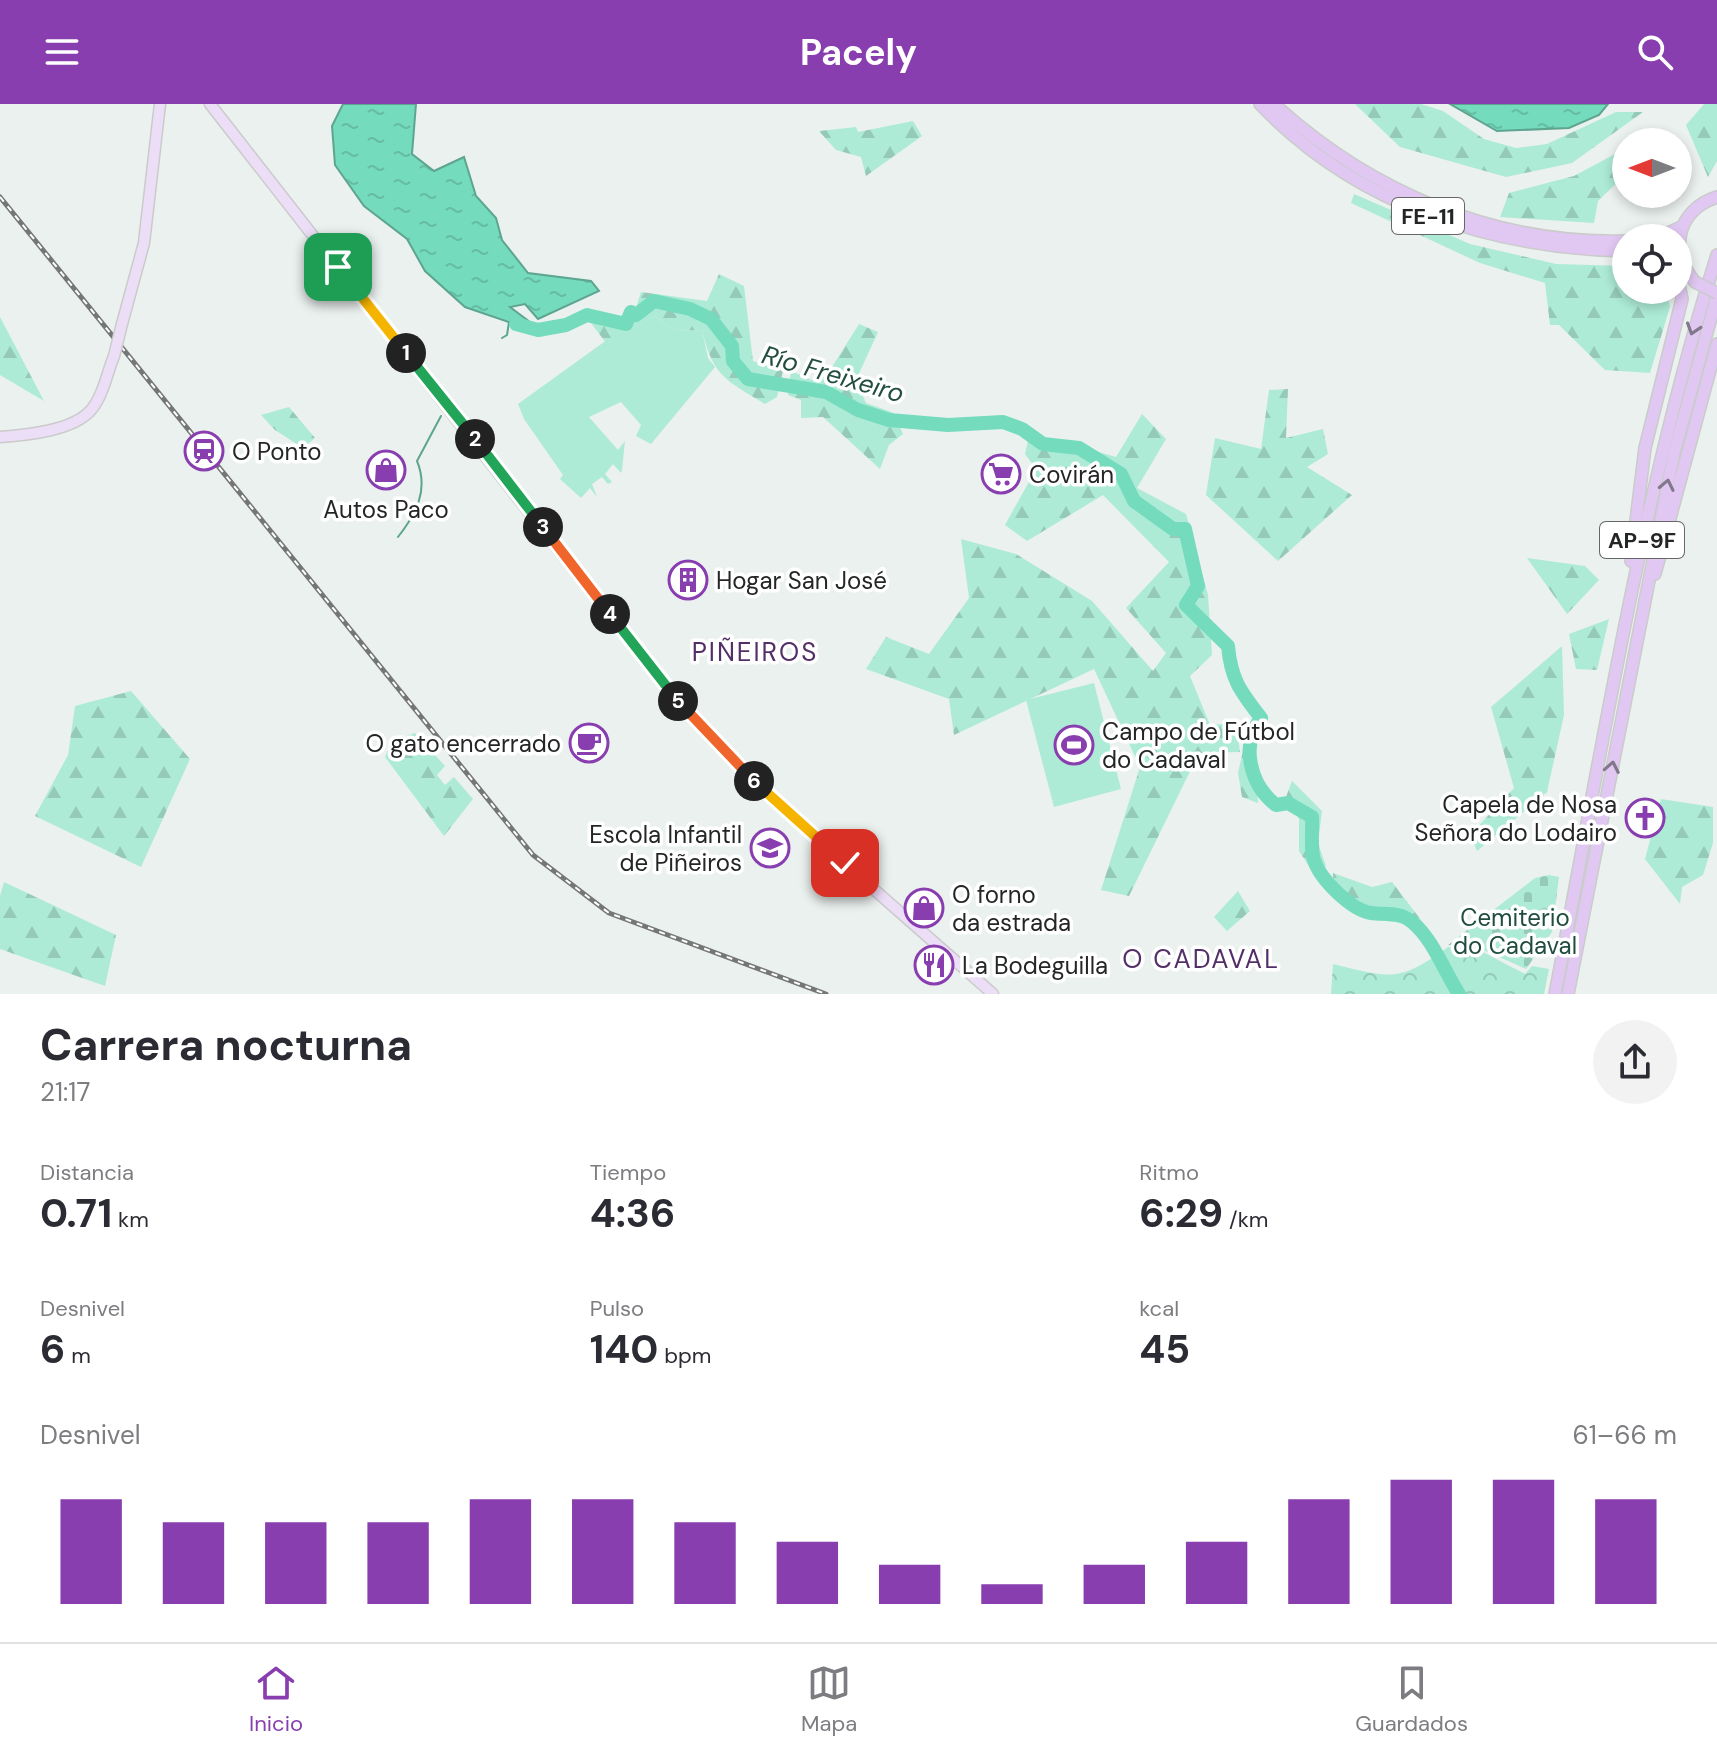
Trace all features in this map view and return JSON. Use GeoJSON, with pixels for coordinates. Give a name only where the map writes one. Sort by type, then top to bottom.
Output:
{"type":"FeatureCollection","features":[{"type":"Feature","properties":{"kind":"highway","name":"FE-11"},"geometry":{"type":"LineString","coordinates":[[1260,104],[1314,152],[1370,188],[1424,214],[1472,232],[1571,256],[1612,257]]}},
{"type":"Feature","properties":{"kind":"highway","name":"FE-11"},"geometry":{"type":"LineString","coordinates":[[1274,104],[1319,143],[1375,179],[1427,204],[1474,220],[1532,233],[1612,240]]}},
{"type":"Feature","properties":{"kind":"highway"},"geometry":{"type":"LineString","coordinates":[[1683,224],[1695,208],[1711,199],[1717,190]]}},
{"type":"Feature","properties":{"kind":"highway","name":"FE-11"},"geometry":{"type":"LineString","coordinates":[[1472,232],[1572,250],[1612,251]]}},
{"type":"Feature","properties":{"kind":"highway","name":"AP-9F"},"geometry":{"type":"LineString","coordinates":[[1555,994],[1661,451],[1686,352],[1717,255]]}},
{"type":"Feature","properties":{"kind":"highway"},"geometry":{"type":"LineString","coordinates":[[1692,279],[1717,294]]}},
{"type":"Feature","properties":{"kind":"highway","name":"AP-9F"},"geometry":{"type":"LineString","coordinates":[[1568,994],[1674,453],[1717,294]]}},
{"type":"Feature","properties":{"kind":"highway"},"geometry":{"type":"LineString","coordinates":[[1589,814],[1632,558],[1645,448],[1669,348],[1683,304]]}},
{"type":"Feature","properties":{"kind":"highway"},"geometry":{"type":"LineString","coordinates":[[1619,727],[1654,580],[1717,344]]}},
{"type":"Feature","properties":{"kind":"main road"},"geometry":{"type":"LineString","coordinates":[[0,437],[23,435],[83,417],[94,406],[114,356],[144,243],[160,104]]}},
{"type":"Feature","properties":{"kind":"main road"},"geometry":{"type":"LineString","coordinates":[[210,104],[664,685],[722,750],[792,817],[993,994]]}},
{"type":"Feature","properties":{"kind":"green space"},"geometry":{"type":"Polygon","coordinates":[[[1355,104],[1421,104],[1443,111],[1484,139],[1516,148],[1547,144],[1616,112],[1643,112],[1621,128],[1612,128],[1612,134],[1572,163],[1506,177],[1400,147],[1355,104]]]}},
{"type":"Feature","properties":{"kind":"green space"},"geometry":{"type":"Polygon","coordinates":[[[1704,104],[1717,104],[1717,161],[1708,177],[1692,139],[1692,128],[1686,125],[1704,104]]]}},
{"type":"Feature","properties":{"kind":"green space"},"geometry":{"type":"Polygon","coordinates":[[[913,121],[922,136],[866,176],[861,157],[836,150],[819,131],[856,127],[858,132],[913,121]]]}},
{"type":"Feature","properties":{"kind":"green space"},"geometry":{"type":"Polygon","coordinates":[[[1612,156],[1612,188],[1598,201],[1594,223],[1500,217],[1509,193],[1574,176],[1612,156]]]}},
{"type":"Feature","properties":{"kind":"green space"},"geometry":{"type":"Polygon","coordinates":[[[1354,194],[1470,244],[1556,264],[1612,266],[1612,304],[1669,304],[1650,373],[1605,370],[1559,325],[1550,325],[1545,283],[1480,263],[1351,203],[1354,194]]]}},
{"type":"Feature","properties":{"kind":"green space"},"geometry":{"type":"Polygon","coordinates":[[[719,274],[744,286],[753,361],[783,371],[777,397],[765,404],[740,389],[716,368],[702,330],[676,331],[654,316],[606,343],[591,323],[620,327],[632,321],[641,292],[707,301],[719,274]]]}},
{"type":"Feature","properties":{"kind":"green space"},"geometry":{"type":"Polygon","coordinates":[[[654,316],[676,331],[702,330],[708,358],[715,367],[651,444],[636,436],[641,425],[621,402],[589,417],[618,450],[625,441],[621,473],[613,464],[605,474],[612,482],[608,484],[602,477],[592,484],[597,497],[590,488],[581,498],[560,479],[563,475],[524,419],[518,404],[604,342],[654,316]]]}},
{"type":"Feature","properties":{"kind":"green space"},"geometry":{"type":"Polygon","coordinates":[[[0,317],[44,401],[0,375],[0,317]]]}},
{"type":"Feature","properties":{"kind":"green space"},"geometry":{"type":"Polygon","coordinates":[[[859,324],[878,332],[856,380],[866,403],[894,413],[903,434],[889,445],[880,469],[823,417],[801,418],[801,400],[788,395],[791,371],[812,380],[832,367],[859,324]]]}},
{"type":"Feature","properties":{"kind":"green space"},"geometry":{"type":"Polygon","coordinates":[[[1288,389],[1286,438],[1323,429],[1328,454],[1307,467],[1352,495],[1278,561],[1206,495],[1215,438],[1261,449],[1269,390],[1288,389]]]}},
{"type":"Feature","properties":{"kind":"green space"},"geometry":{"type":"Polygon","coordinates":[[[289,407],[315,438],[303,448],[275,430],[261,415],[289,407]]]}},
{"type":"Feature","properties":{"kind":"green space"},"geometry":{"type":"Polygon","coordinates":[[[1142,414],[1166,439],[1137,488],[1186,514],[1208,595],[1212,655],[1190,676],[1210,725],[1236,723],[1240,752],[1199,753],[1129,896],[1101,890],[1140,767],[1094,669],[954,735],[949,699],[866,669],[886,637],[929,654],[969,598],[961,539],[1016,554],[1092,601],[1153,671],[1166,653],[1126,608],[1169,562],[1103,495],[1027,541],[1005,525],[1036,469],[1025,454],[1028,440],[1054,439],[1116,457],[1142,414]]]}},
{"type":"Feature","properties":{"kind":"green space"},"geometry":{"type":"Polygon","coordinates":[[[1527,558],[1585,566],[1599,580],[1567,614],[1527,558]]]}},
{"type":"Feature","properties":{"kind":"green space"},"geometry":{"type":"Polygon","coordinates":[[[1609,619],[1597,670],[1576,669],[1569,634],[1609,619]]]}},
{"type":"Feature","properties":{"kind":"green space"},"geometry":{"type":"Polygon","coordinates":[[[1562,646],[1564,715],[1547,792],[1477,851],[1470,835],[1514,788],[1491,707],[1562,646]]]}},
{"type":"Feature","properties":{"kind":"green space","name":"Campo de Fútbol do Cadaval"},"geometry":{"type":"Polygon","coordinates":[[[1094,683],[1121,789],[1054,807],[1026,700],[1094,683]]]}},
{"type":"Feature","properties":{"kind":"green space"},"geometry":{"type":"Polygon","coordinates":[[[131,691],[190,759],[141,867],[35,816],[68,755],[75,706],[131,691]]]}},
{"type":"Feature","properties":{"kind":"green space"},"geometry":{"type":"Polygon","coordinates":[[[415,733],[445,766],[437,775],[445,785],[454,777],[473,799],[444,836],[385,757],[392,741],[415,733]]]}},
{"type":"Feature","properties":{"kind":"green space"},"geometry":{"type":"Polygon","coordinates":[[[1243,751],[1255,753],[1258,803],[1242,797],[1238,773],[1243,751]]]}},
{"type":"Feature","properties":{"kind":"green space"},"geometry":{"type":"Polygon","coordinates":[[[1292,781],[1322,811],[1318,843],[1326,866],[1314,874],[1299,851],[1299,819],[1286,797],[1292,781]]]}},
{"type":"Feature","properties":{"kind":"green space"},"geometry":{"type":"Polygon","coordinates":[[[1661,799],[1713,807],[1713,843],[1703,875],[1682,887],[1680,904],[1645,859],[1661,799]]]}},
{"type":"Feature","properties":{"kind":"green space"},"geometry":{"type":"Polygon","coordinates":[[[1333,873],[1372,887],[1392,882],[1434,937],[1427,943],[1409,924],[1378,920],[1334,898],[1333,873]]]}},
{"type":"Feature","properties":{"kind":"green space","name":"Cemiterio do Cadaval"},"geometry":{"type":"Polygon","coordinates":[[[1549,875],[1559,877],[1552,932],[1526,969],[1479,948],[1448,945],[1535,878],[1549,875]]]}},
{"type":"Feature","properties":{"kind":"green space"},"geometry":{"type":"Polygon","coordinates":[[[4,882],[116,935],[105,986],[0,949],[0,896],[4,882]]]}},
{"type":"Feature","properties":{"kind":"green space"},"geometry":{"type":"Polygon","coordinates":[[[1238,891],[1250,911],[1227,931],[1214,917],[1238,891]]]}},
{"type":"Feature","properties":{"kind":"green space"},"geometry":{"type":"Polygon","coordinates":[[[1448,947],[1479,950],[1525,974],[1532,966],[1549,969],[1544,994],[1331,994],[1333,964],[1394,974],[1417,967],[1448,947]]]}},
{"type":"Feature","properties":{"kind":"water"},"geometry":{"type":"Polygon","coordinates":[[[343,104],[416,104],[412,154],[434,171],[464,157],[476,196],[496,218],[502,240],[528,273],[591,281],[599,291],[538,319],[525,304],[510,307],[534,325],[532,330],[465,307],[425,271],[407,239],[364,206],[335,165],[332,126],[343,104]]]}},
{"type":"Feature","properties":{"kind":"water"},"geometry":{"type":"Polygon","coordinates":[[[1450,104],[1608,104],[1599,115],[1569,128],[1497,131],[1450,104]]]}},
{"type":"Feature","properties":{"kind":"waterway","name":"Río Freixeiro"},"geometry":{"type":"LineString","coordinates":[[516,324],[538,330],[566,325],[587,315],[626,324],[631,312],[636,315],[654,301],[690,309],[711,319],[732,346],[733,361],[748,379],[826,392],[858,410],[889,420],[948,425],[1003,422],[1022,429],[1043,444],[1079,448],[1121,474],[1134,501],[1173,529],[1185,529],[1198,586],[1186,605],[1228,646],[1238,685],[1261,718],[1251,740],[1250,752],[1254,776],[1260,787],[1276,805],[1288,803],[1312,817],[1314,860],[1337,892],[1363,911],[1397,915],[1412,922],[1432,946],[1459,994]]}},
{"type":"Feature","properties":{"kind":"waterway"},"geometry":{"type":"LineString","coordinates":[[502,338],[507,335],[509,322]]}},
{"type":"Feature","properties":{"kind":"waterway"},"geometry":{"type":"LineString","coordinates":[[398,537],[419,501],[422,482],[417,461],[441,416]]}},
{"type":"Feature","properties":{"kind":"railway"},"geometry":{"type":"LineString","coordinates":[[0,197],[533,855],[609,913],[826,994]]}},
{"type":"Feature","properties":{"kind":"place","name":"O Ponto"},"geometry":{"type":"Point","coordinates":[204,451]}},
{"type":"Feature","properties":{"kind":"place","name":"Autos Paco"},"geometry":{"type":"Point","coordinates":[386,470]}},
{"type":"Feature","properties":{"kind":"place","name":"Covirán"},"geometry":{"type":"Point","coordinates":[1001,474]}},
{"type":"Feature","properties":{"kind":"place","name":"Hogar San José"},"geometry":{"type":"Point","coordinates":[688,580]}},
{"type":"Feature","properties":{"kind":"place","name":"O gato encerrado"},"geometry":{"type":"Point","coordinates":[589,743]}},
{"type":"Feature","properties":{"kind":"place","name":"Campo de Fútbol do Cadaval"},"geometry":{"type":"Point","coordinates":[1074,745]}},
{"type":"Feature","properties":{"kind":"place","name":"Capela de Nosa Señora do Lodairo"},"geometry":{"type":"Point","coordinates":[1645,818]}},
{"type":"Feature","properties":{"kind":"place","name":"Escola Infantil de Piñeiros"},"geometry":{"type":"Point","coordinates":[770,848]}},
{"type":"Feature","properties":{"kind":"place","name":"O forno da estrada"},"geometry":{"type":"Point","coordinates":[924,908]}},
{"type":"Feature","properties":{"kind":"place","name":"La Bodeguilla"},"geometry":{"type":"Point","coordinates":[934,965]}},
{"type":"Feature","properties":{"kind":"district","name":"PIÑEIROS"},"geometry":{"type":"Point","coordinates":[755,652]}},
{"type":"Feature","properties":{"kind":"district","name":"O CADAVAL"},"geometry":{"type":"Point","coordinates":[1201,959]}},
{"type":"Feature","properties":{"kind":"route"},"geometry":{"type":"LineString","coordinates":[[338,267],[480,445],[664,685],[722,750],[845,863]]}}]}
